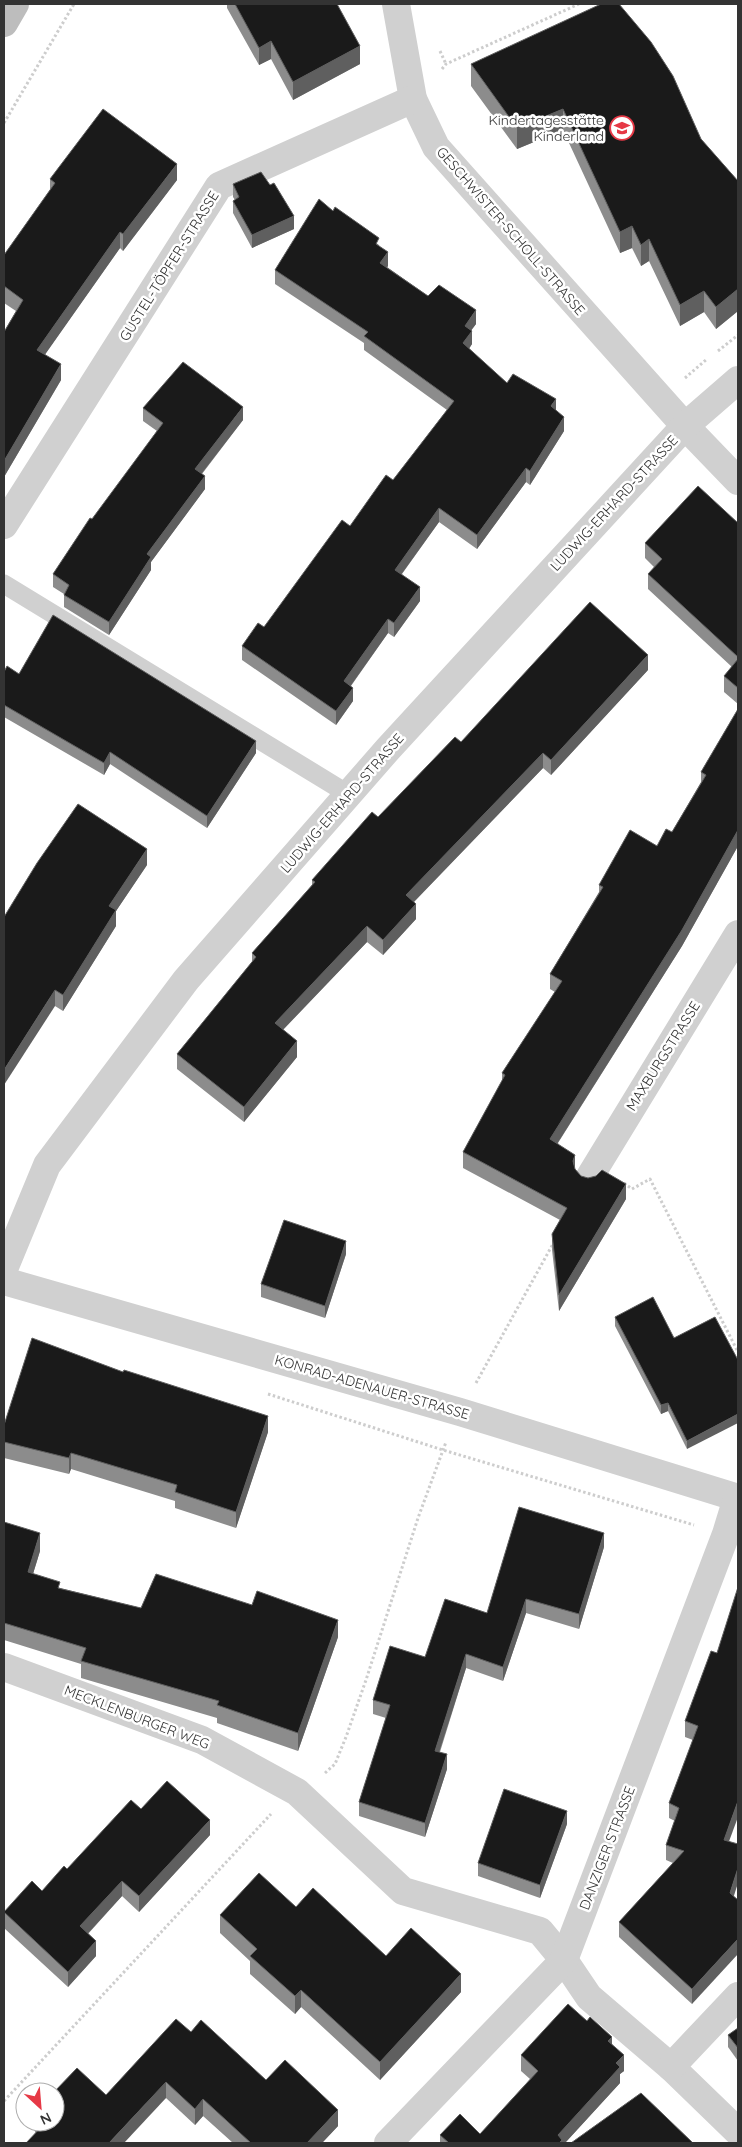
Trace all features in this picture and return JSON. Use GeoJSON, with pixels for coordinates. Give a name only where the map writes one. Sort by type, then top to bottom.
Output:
{"type":"FeatureCollection","features":[{"type":"Feature","properties":{"kind":"main road"},"geometry":{"type":"LineString","coordinates":[[4,23],[15,4]]}},
{"type":"Feature","properties":{"kind":"street","name":"GESCHWISTER-SCHOLL-STRASSE"},"geometry":{"type":"LineString","coordinates":[[396,4],[413,99],[436,147],[685,426],[738,481]]}},
{"type":"Feature","properties":{"kind":"street","name":"GUSTEL-TÖPFER-STRASSE"},"geometry":{"type":"LineString","coordinates":[[4,525],[219,186],[413,99]]}},
{"type":"Feature","properties":{"kind":"street","name":"LUDWIG-ERHARD-STRASSE"},"geometry":{"type":"LineString","coordinates":[[4,1269],[47,1165],[186,980],[348,794],[685,426],[738,380]]}},
{"type":"Feature","properties":{"kind":"street","name":"MAXBURGSTRASSE"},"geometry":{"type":"LineString","coordinates":[[589,1178],[738,934]]}},
{"type":"Feature","properties":{"kind":"street","name":"KONRAD-ADENAUER-STRASSE"},"geometry":{"type":"LineString","coordinates":[[4,1281],[460,1412],[738,1498]]}},
{"type":"Feature","properties":{"kind":"street","name":"DANZIGER STRASSE"},"geometry":{"type":"LineString","coordinates":[[388,2143],[564,1960],[738,1498]]}},
{"type":"Feature","properties":{"kind":"street","name":"MECKLENBURGER WEG"},"geometry":{"type":"LineString","coordinates":[[4,1668],[202,1740],[297,1792],[404,1891],[540,1931],[564,1960],[590,1997],[671,2067],[738,2132]]}},
{"type":"Feature","properties":{"kind":"street"},"geometry":{"type":"LineString","coordinates":[[671,2067],[738,1996]]}},
{"type":"Feature","properties":{"kind":"lane"},"geometry":{"type":"LineString","coordinates":[[4,584],[348,794]]}},
{"type":"Feature","properties":{"kind":"path"},"geometry":{"type":"LineString","coordinates":[[4,123],[74,4]]}},
{"type":"Feature","properties":{"kind":"path"},"geometry":{"type":"LineString","coordinates":[[446,64],[578,4]]}},
{"type":"Feature","properties":{"kind":"path"},"geometry":{"type":"LineString","coordinates":[[650,1179],[738,1352]]}},
{"type":"Feature","properties":{"kind":"path"},"geometry":{"type":"LineString","coordinates":[[460,1412],[555,1238]]}},
{"type":"Feature","properties":{"kind":"path"},"geometry":{"type":"LineString","coordinates":[[268,1394],[443,1450],[726,1534]]}},
{"type":"Feature","properties":{"kind":"path"},"geometry":{"type":"LineString","coordinates":[[4,2102],[278,1806],[320,1778],[335,1764],[366,1680],[415,1526],[443,1450]]}},
{"type":"Feature","properties":{"kind":"building"},"geometry":{"type":"Polygon","coordinates":[[[235,4],[337,4],[360,46],[293,82],[271,41],[259,48],[235,4]]]}},
{"type":"Feature","properties":{"kind":"building","name":"Kindertagesstätte Kinderland"},"geometry":{"type":"Polygon","coordinates":[[[601,4],[619,4],[651,42],[673,76],[701,139],[738,181],[738,289],[716,307],[704,291],[680,305],[649,239],[641,245],[632,226],[620,232],[563,109],[517,128],[471,64],[601,4]]]}},
{"type":"Feature","properties":{"kind":"building"},"geometry":{"type":"Polygon","coordinates":[[[103,109],[177,164],[123,234],[120,232],[37,350],[61,364],[4,461],[4,332],[23,300],[4,286],[4,255],[55,183],[50,179],[103,109]]]}},
{"type":"Feature","properties":{"kind":"building"},"geometry":{"type":"Polygon","coordinates":[[[261,172],[270,185],[274,183],[294,216],[252,235],[233,201],[239,197],[233,184],[261,172]]]}},
{"type":"Feature","properties":{"kind":"building"},"geometry":{"type":"Polygon","coordinates":[[[319,199],[333,211],[335,207],[379,238],[376,244],[388,252],[380,263],[428,296],[439,285],[476,310],[465,326],[472,331],[463,343],[507,383],[513,374],[556,399],[551,406],[564,417],[530,471],[526,468],[477,535],[439,508],[395,570],[420,587],[394,623],[388,619],[344,681],[353,688],[336,711],[242,646],[258,623],[264,627],[342,520],[350,526],[386,475],[393,480],[454,401],[364,336],[368,332],[275,270],[319,199]]]}},
{"type":"Feature","properties":{"kind":"building"},"geometry":{"type":"Polygon","coordinates":[[[183,362],[243,407],[195,469],[205,476],[147,554],[151,557],[109,622],[64,595],[69,585],[53,574],[90,518],[92,519],[163,423],[143,408],[183,362]]]}},
{"type":"Feature","properties":{"kind":"building"},"geometry":{"type":"Polygon","coordinates":[[[698,486],[738,523],[738,657],[648,574],[662,559],[645,543],[698,486]]]}},
{"type":"Feature","properties":{"kind":"building"},"geometry":{"type":"Polygon","coordinates":[[[590,602],[648,655],[551,760],[543,753],[406,895],[416,904],[383,940],[367,926],[275,1023],[297,1041],[244,1107],[177,1054],[256,957],[252,953],[315,882],[312,880],[372,812],[378,817],[455,737],[461,742],[590,602]]]}},
{"type":"Feature","properties":{"kind":"building"},"geometry":{"type":"Polygon","coordinates":[[[53,615],[256,741],[207,816],[110,752],[104,763],[4,705],[4,672],[7,666],[19,674],[53,615]]]}},
{"type":"Feature","properties":{"kind":"building"},"geometry":{"type":"Polygon","coordinates":[[[738,659],[738,688],[724,676],[738,659]]]}},
{"type":"Feature","properties":{"kind":"building"},"geometry":{"type":"Polygon","coordinates":[[[738,709],[738,830],[682,930],[550,1139],[575,1155],[573,1161],[575,1169],[581,1176],[588,1178],[596,1176],[602,1170],[626,1184],[559,1295],[552,1234],[567,1208],[463,1152],[505,1075],[502,1073],[562,981],[550,974],[603,887],[599,885],[630,830],[657,846],[666,829],[672,832],[706,775],[701,772],[738,709]]]}},
{"type":"Feature","properties":{"kind":"building"},"geometry":{"type":"Polygon","coordinates":[[[78,804],[147,849],[109,906],[116,910],[63,995],[55,990],[4,1070],[4,917],[37,863],[78,804]]]}},
{"type":"Feature","properties":{"kind":"building"},"geometry":{"type":"Polygon","coordinates":[[[284,1220],[346,1241],[325,1306],[261,1284],[284,1220]]]}},
{"type":"Feature","properties":{"kind":"building"},"geometry":{"type":"Polygon","coordinates":[[[653,1297],[674,1338],[715,1317],[738,1360],[738,1414],[687,1441],[668,1403],[661,1405],[615,1317],[653,1297]]]}},
{"type":"Feature","properties":{"kind":"building"},"geometry":{"type":"Polygon","coordinates":[[[32,1338],[123,1372],[124,1370],[268,1416],[236,1512],[175,1492],[177,1485],[71,1453],[69,1458],[4,1442],[4,1425],[32,1338]]]}},
{"type":"Feature","properties":{"kind":"building"},"geometry":{"type":"Polygon","coordinates":[[[519,1507],[604,1533],[579,1614],[526,1599],[503,1667],[466,1654],[435,1751],[447,1754],[425,1823],[359,1802],[390,1705],[373,1700],[390,1646],[425,1657],[445,1599],[487,1613],[519,1507]]]}},
{"type":"Feature","properties":{"kind":"building"},"geometry":{"type":"Polygon","coordinates":[[[4,1522],[40,1533],[28,1572],[60,1582],[58,1588],[141,1608],[156,1574],[252,1605],[257,1591],[338,1620],[298,1733],[217,1705],[219,1701],[81,1661],[86,1648],[4,1623],[4,1522]]]}},
{"type":"Feature","properties":{"kind":"building"},"geometry":{"type":"Polygon","coordinates":[[[738,1587],[738,1801],[724,1840],[738,1844],[738,1868],[730,1893],[738,1900],[738,1939],[692,1989],[619,1922],[684,1851],[666,1845],[679,1808],[669,1803],[698,1726],[685,1721],[711,1651],[717,1653],[738,1587]]]}},
{"type":"Feature","properties":{"kind":"building"},"geometry":{"type":"Polygon","coordinates":[[[167,1781],[210,1820],[139,1896],[122,1881],[80,1926],[96,1941],[68,1972],[4,1912],[32,1881],[42,1891],[64,1866],[67,1869],[131,1800],[141,1809],[167,1781]]]}},
{"type":"Feature","properties":{"kind":"building"},"geometry":{"type":"Polygon","coordinates":[[[504,1789],[567,1811],[540,1885],[478,1863],[504,1789]]]}},
{"type":"Feature","properties":{"kind":"building"},"geometry":{"type":"Polygon","coordinates":[[[259,1873],[296,1907],[313,1888],[386,1956],[411,1928],[461,1974],[380,2062],[301,1990],[295,1996],[250,1956],[257,1949],[220,1915],[259,1873]]]}},
{"type":"Feature","properties":{"kind":"building"},"geometry":{"type":"Polygon","coordinates":[[[568,2004],[587,2021],[590,2017],[612,2037],[608,2041],[624,2055],[616,2063],[620,2067],[558,2135],[562,2140],[559,2143],[449,2143],[440,2135],[460,2114],[480,2134],[538,2071],[521,2055],[568,2004]]]}},
{"type":"Feature","properties":{"kind":"building"},"geometry":{"type":"Polygon","coordinates":[[[176,2019],[191,2032],[201,2020],[266,2080],[285,2060],[338,2110],[307,2143],[251,2143],[203,2099],[195,2109],[166,2082],[109,2143],[26,2143],[36,2132],[65,2132],[64,2082],[77,2068],[106,2095],[176,2019]]]}},
{"type":"Feature","properties":{"kind":"building"},"geometry":{"type":"Polygon","coordinates":[[[738,2028],[738,2048],[728,2035],[738,2028]]]}},
{"type":"Feature","properties":{"kind":"building"},"geometry":{"type":"Polygon","coordinates":[[[641,2093],[693,2143],[571,2143],[641,2093]]]}},
{"type":"Feature","properties":{"kind":"place","name":"Kindertagesstätte Kinderland"},"geometry":{"type":"Point","coordinates":[622,128]}}]}
